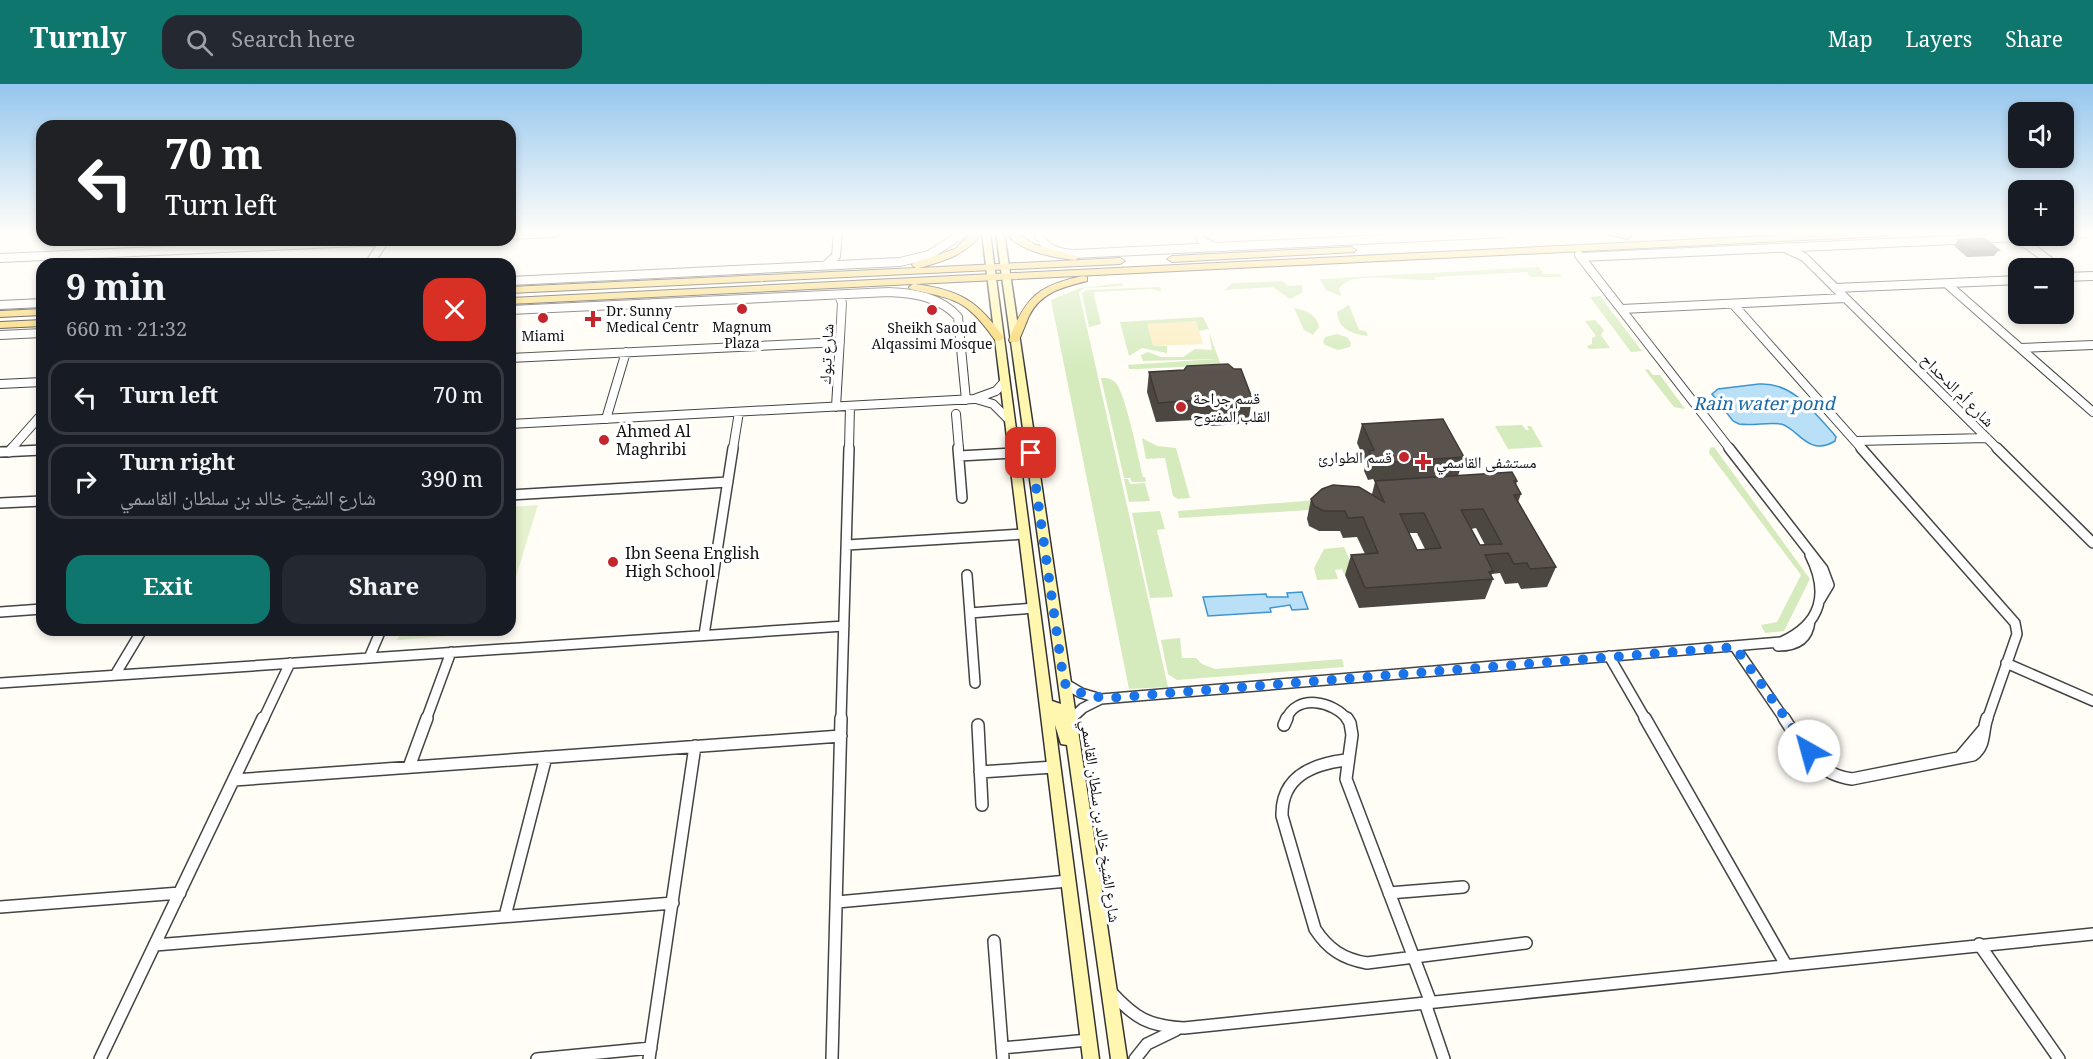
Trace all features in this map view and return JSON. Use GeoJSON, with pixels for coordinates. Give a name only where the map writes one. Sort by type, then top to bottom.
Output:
{"type":"FeatureCollection","features":[{"type":"Feature","properties":{"kind":"main road"},"geometry":{"type":"LineString","coordinates":[[516,290],[859,278]]}},
{"type":"Feature","properties":{"kind":"main road"},"geometry":{"type":"LineString","coordinates":[[516,301],[825,285],[870,278]]}},
{"type":"Feature","properties":{"kind":"main road"},"geometry":{"type":"LineString","coordinates":[[877,278],[953,295],[975,306],[999,338]]}},
{"type":"Feature","properties":{"kind":"main road"},"geometry":{"type":"LineString","coordinates":[[991,278],[1090,1059]]}},
{"type":"Feature","properties":{"kind":"main road","name":"شارع الشيخ خالد بن سلطان القاسمي"},"geometry":{"type":"LineString","coordinates":[[1007,278],[1119,1059]]}},
{"type":"Feature","properties":{"kind":"main road"},"geometry":{"type":"LineString","coordinates":[[1014,340],[1025,309],[1041,294],[1065,283],[1083,278]]}},
{"type":"Feature","properties":{"kind":"main road"},"geometry":{"type":"LineString","coordinates":[[797,296],[825,285]]}},
{"type":"Feature","properties":{"kind":"main road"},"geometry":{"type":"LineString","coordinates":[[0,314],[36,312]]}},
{"type":"Feature","properties":{"kind":"main road"},"geometry":{"type":"LineString","coordinates":[[0,325],[36,323]]}},
{"type":"Feature","properties":{"kind":"main road"},"geometry":{"type":"LineString","coordinates":[[1047,707],[1053,706],[1058,709],[1065,738],[1073,747]]}},
{"type":"Feature","properties":{"kind":"street"},"geometry":{"type":"LineString","coordinates":[[516,281],[562,278]]}},
{"type":"Feature","properties":{"kind":"street"},"geometry":{"type":"LineString","coordinates":[[1064,683],[1081,693],[1101,699],[1609,656],[1760,645],[1780,647],[1800,642],[1808,635],[1810,621],[1819,601],[1828,590],[1829,580],[1823,569],[1598,278]]}},
{"type":"Feature","properties":{"kind":"street","name":"شارع أم الدحداح"},"geometry":{"type":"LineString","coordinates":[[1826,278],[2093,543]]}},
{"type":"Feature","properties":{"kind":"street"},"geometry":{"type":"LineString","coordinates":[[1835,288],[2008,281]]}},
{"type":"Feature","properties":{"kind":"street"},"geometry":{"type":"LineString","coordinates":[[1947,284],[2093,412]]}},
{"type":"Feature","properties":{"kind":"street"},"geometry":{"type":"LineString","coordinates":[[516,310],[909,293],[927,298],[952,310],[959,321],[970,399]]}},
{"type":"Feature","properties":{"kind":"street","name":"شارع تبوك"},"geometry":{"type":"LineString","coordinates":[[842,303],[855,294]]}},
{"type":"Feature","properties":{"kind":"street","name":"شارع تبوك"},"geometry":{"type":"LineString","coordinates":[[836,407],[842,303],[839,295]]}},
{"type":"Feature","properties":{"kind":"street"},"geometry":{"type":"LineString","coordinates":[[1622,309],[1845,298]]}},
{"type":"Feature","properties":{"kind":"street"},"geometry":{"type":"LineString","coordinates":[[0,305],[36,303]]}},
{"type":"Feature","properties":{"kind":"street"},"geometry":{"type":"LineString","coordinates":[[1733,304],[1992,597],[2007,621],[2014,638],[1983,730],[1984,744],[1977,752],[1973,755],[1845,779],[1827,772],[1815,763],[1735,647]]}},
{"type":"Feature","properties":{"kind":"street"},"geometry":{"type":"LineString","coordinates":[[0,335],[36,333]]}},
{"type":"Feature","properties":{"kind":"street"},"geometry":{"type":"LineString","coordinates":[[516,358],[840,342]]}},
{"type":"Feature","properties":{"kind":"street"},"geometry":{"type":"LineString","coordinates":[[2021,348],[2093,345]]}},
{"type":"Feature","properties":{"kind":"street"},"geometry":{"type":"LineString","coordinates":[[606,419],[626,352]]}},
{"type":"Feature","properties":{"kind":"street"},"geometry":{"type":"LineString","coordinates":[[0,384],[36,382]]}},
{"type":"Feature","properties":{"kind":"street"},"geometry":{"type":"LineString","coordinates":[[516,424],[970,399],[996,391],[1004,382]]}},
{"type":"Feature","properties":{"kind":"street"},"geometry":{"type":"LineString","coordinates":[[970,399],[993,404],[1008,418]]}},
{"type":"Feature","properties":{"kind":"street"},"geometry":{"type":"LineString","coordinates":[[832,1059],[850,406]]}},
{"type":"Feature","properties":{"kind":"street"},"geometry":{"type":"LineString","coordinates":[[704,635],[739,412]]}},
{"type":"Feature","properties":{"kind":"street"},"geometry":{"type":"LineString","coordinates":[[956,414],[962,498]]}},
{"type":"Feature","properties":{"kind":"street"},"geometry":{"type":"LineString","coordinates":[[5,452],[36,420]]}},
{"type":"Feature","properties":{"kind":"street"},"geometry":{"type":"LineString","coordinates":[[1856,441],[1987,438]]}},
{"type":"Feature","properties":{"kind":"street"},"geometry":{"type":"LineString","coordinates":[[5,452],[36,450]]}},
{"type":"Feature","properties":{"kind":"street"},"geometry":{"type":"LineString","coordinates":[[959,456],[1013,453]]}},
{"type":"Feature","properties":{"kind":"street"},"geometry":{"type":"LineString","coordinates":[[516,495],[728,483]]}},
{"type":"Feature","properties":{"kind":"street"},"geometry":{"type":"LineString","coordinates":[[0,503],[36,501]]}},
{"type":"Feature","properties":{"kind":"street"},"geometry":{"type":"LineString","coordinates":[[847,545],[1024,534]]}},
{"type":"Feature","properties":{"kind":"street"},"geometry":{"type":"LineString","coordinates":[[968,575],[975,683]]}},
{"type":"Feature","properties":{"kind":"street"},"geometry":{"type":"LineString","coordinates":[[970,613],[1034,608]]}},
{"type":"Feature","properties":{"kind":"street"},"geometry":{"type":"LineString","coordinates":[[0,612],[36,609]]}},
{"type":"Feature","properties":{"kind":"street"},"geometry":{"type":"LineString","coordinates":[[0,683],[844,626]]}},
{"type":"Feature","properties":{"kind":"street"},"geometry":{"type":"LineString","coordinates":[[115,675],[138,636]]}},
{"type":"Feature","properties":{"kind":"street"},"geometry":{"type":"LineString","coordinates":[[369,658],[378,636]]}},
{"type":"Feature","properties":{"kind":"street"},"geometry":{"type":"LineString","coordinates":[[409,767],[451,652]]}},
{"type":"Feature","properties":{"kind":"street"},"geometry":{"type":"LineString","coordinates":[[1609,656],[1786,965]]}},
{"type":"Feature","properties":{"kind":"street"},"geometry":{"type":"LineString","coordinates":[[100,1059],[290,663]]}},
{"type":"Feature","properties":{"kind":"street"},"geometry":{"type":"LineString","coordinates":[[2006,663],[2093,701]]}},
{"type":"Feature","properties":{"kind":"street"},"geometry":{"type":"LineString","coordinates":[[1069,721],[1083,708],[1101,699]]}},
{"type":"Feature","properties":{"kind":"street"},"geometry":{"type":"LineString","coordinates":[[1284,725],[1292,709],[1300,704],[1311,702],[1333,707],[1349,722],[1353,732],[1346,760],[1346,779],[1414,958],[1444,1059]]}},
{"type":"Feature","properties":{"kind":"street"},"geometry":{"type":"LineString","coordinates":[[978,725],[982,805]]}},
{"type":"Feature","properties":{"kind":"street"},"geometry":{"type":"LineString","coordinates":[[234,780],[841,736]]}},
{"type":"Feature","properties":{"kind":"street"},"geometry":{"type":"LineString","coordinates":[[537,1059],[650,1054],[695,746]]}},
{"type":"Feature","properties":{"kind":"street"},"geometry":{"type":"LineString","coordinates":[[505,916],[546,757]]}},
{"type":"Feature","properties":{"kind":"street"},"geometry":{"type":"LineString","coordinates":[[1346,760],[1322,764],[1311,769],[1286,791],[1281,803],[1282,816],[1316,929],[1330,948],[1351,961],[1367,963],[1526,943]]}},
{"type":"Feature","properties":{"kind":"street"},"geometry":{"type":"LineString","coordinates":[[980,772],[1054,767]]}},
{"type":"Feature","properties":{"kind":"street"},"geometry":{"type":"LineString","coordinates":[[837,902],[1068,881]]}},
{"type":"Feature","properties":{"kind":"street"},"geometry":{"type":"LineString","coordinates":[[1389,893],[1463,886]]}},
{"type":"Feature","properties":{"kind":"street"},"geometry":{"type":"LineString","coordinates":[[0,907],[180,893]]}},
{"type":"Feature","properties":{"kind":"street"},"geometry":{"type":"LineString","coordinates":[[155,945],[673,903]]}},
{"type":"Feature","properties":{"kind":"street"},"geometry":{"type":"LineString","coordinates":[[1110,990],[1128,1011],[1146,1024],[1163,1028],[1184,1028],[2093,934]]}},
{"type":"Feature","properties":{"kind":"street"},"geometry":{"type":"LineString","coordinates":[[994,941],[1003,1054],[1088,1040]]}},
{"type":"Feature","properties":{"kind":"street"},"geometry":{"type":"LineString","coordinates":[[1979,944],[2059,1059]]}},
{"type":"Feature","properties":{"kind":"street"},"geometry":{"type":"LineString","coordinates":[[1135,1059],[1145,1045],[1153,1039],[1184,1028]]}},
{"type":"Feature","properties":{"kind":"green space"},"geometry":{"type":"Polygon","coordinates":[[[1358,278],[1346,282],[1339,288],[1341,296],[1326,290],[1320,279],[1358,278]]]}},
{"type":"Feature","properties":{"kind":"green space"},"geometry":{"type":"Polygon","coordinates":[[[1401,278],[1436,278],[1436,280],[1401,278]]]}},
{"type":"Feature","properties":{"kind":"green space"},"geometry":{"type":"Polygon","coordinates":[[[1282,281],[1289,286],[1302,285],[1302,293],[1290,299],[1273,287],[1224,290],[1233,283],[1282,281]]]}},
{"type":"Feature","properties":{"kind":"green space"},"geometry":{"type":"Polygon","coordinates":[[[1122,283],[1123,286],[1084,288],[1079,293],[1168,687],[1129,689],[1051,300],[1080,288],[1122,283]]]}},
{"type":"Feature","properties":{"kind":"green space"},"geometry":{"type":"Polygon","coordinates":[[[1160,287],[1161,292],[1152,289],[1095,292],[1101,324],[1089,327],[1082,293],[1086,290],[1160,287]]]}},
{"type":"Feature","properties":{"kind":"green space"},"geometry":{"type":"Polygon","coordinates":[[[1600,296],[1642,351],[1631,352],[1590,297],[1600,296]]]}},
{"type":"Feature","properties":{"kind":"green space"},"geometry":{"type":"Polygon","coordinates":[[[1349,305],[1359,330],[1366,331],[1368,336],[1351,332],[1340,323],[1337,312],[1349,305]]]}},
{"type":"Feature","properties":{"kind":"green space"},"geometry":{"type":"Polygon","coordinates":[[[1294,308],[1306,311],[1316,319],[1319,327],[1313,335],[1304,330],[1294,308]]]}},
{"type":"Feature","properties":{"kind":"green space"},"geometry":{"type":"Polygon","coordinates":[[[1203,317],[1209,329],[1199,331],[1195,321],[1153,346],[1167,346],[1167,353],[1142,348],[1129,356],[1120,322],[1203,317]]]}},
{"type":"Feature","properties":{"kind":"green space"},"geometry":{"type":"Polygon","coordinates":[[[1595,320],[1604,330],[1601,335],[1610,348],[1589,349],[1587,346],[1592,344],[1592,338],[1596,336],[1585,321],[1595,320]]]}},
{"type":"Feature","properties":{"kind":"green space"},"geometry":{"type":"Polygon","coordinates":[[[1209,333],[1221,365],[1129,369],[1126,365],[1217,359],[1143,361],[1141,355],[1148,352],[1161,357],[1183,357],[1195,349],[1212,350],[1209,333]]]}},
{"type":"Feature","properties":{"kind":"green space"},"geometry":{"type":"Polygon","coordinates":[[[1337,334],[1347,337],[1351,343],[1350,347],[1338,350],[1325,345],[1323,341],[1325,337],[1337,334]]]}},
{"type":"Feature","properties":{"kind":"green space"},"geometry":{"type":"Polygon","coordinates":[[[1648,369],[1653,375],[1660,375],[1685,409],[1674,407],[1645,370],[1648,369]]]}},
{"type":"Feature","properties":{"kind":"green space"},"geometry":{"type":"Polygon","coordinates":[[[1101,378],[1112,380],[1119,388],[1146,482],[1132,482],[1130,478],[1124,478],[1101,378]]]}},
{"type":"Feature","properties":{"kind":"green space"},"geometry":{"type":"Polygon","coordinates":[[[1522,425],[1526,430],[1529,430],[1527,426],[1531,426],[1543,447],[1508,449],[1495,426],[1522,425]]]}},
{"type":"Feature","properties":{"kind":"green space"},"geometry":{"type":"Polygon","coordinates":[[[1142,438],[1157,446],[1176,448],[1190,498],[1178,499],[1173,496],[1165,458],[1146,459],[1142,438]]]}},
{"type":"Feature","properties":{"kind":"green space"},"geometry":{"type":"Polygon","coordinates":[[[1714,447],[1810,579],[1784,631],[1765,633],[1761,625],[1777,622],[1801,575],[1709,453],[1710,448],[1714,447]]]}},
{"type":"Feature","properties":{"kind":"green space"},"geometry":{"type":"Polygon","coordinates":[[[1124,479],[1128,479],[1130,484],[1145,483],[1150,501],[1129,502],[1124,479]]]}},
{"type":"Feature","properties":{"kind":"green space"},"geometry":{"type":"Polygon","coordinates":[[[1329,499],[1309,510],[1179,518],[1178,511],[1329,499]]]}},
{"type":"Feature","properties":{"kind":"green space"},"geometry":{"type":"Polygon","coordinates":[[[538,505],[516,576],[516,507],[538,505]]]}},
{"type":"Feature","properties":{"kind":"green space"},"geometry":{"type":"Polygon","coordinates":[[[1160,511],[1165,529],[1157,530],[1173,597],[1150,598],[1132,513],[1160,511]]]}},
{"type":"Feature","properties":{"kind":"green space"},"geometry":{"type":"Polygon","coordinates":[[[1344,547],[1355,573],[1344,574],[1342,569],[1335,570],[1338,579],[1317,580],[1314,568],[1324,549],[1344,547]]]}},
{"type":"Feature","properties":{"kind":"green space"},"geometry":{"type":"Polygon","coordinates":[[[399,636],[448,636],[397,640],[399,636]]]}},
{"type":"Feature","properties":{"kind":"green space"},"geometry":{"type":"Polygon","coordinates":[[[1180,638],[1182,658],[1196,658],[1202,664],[1215,669],[1342,659],[1344,667],[1177,680],[1168,674],[1161,640],[1180,638]]]}},
{"type":"Feature","properties":{"kind":"sand"},"geometry":{"type":"Polygon","coordinates":[[[1196,321],[1203,344],[1153,346],[1147,324],[1196,321]]]}},
{"type":"Feature","properties":{"kind":"water","name":"Rain water pond"},"geometry":{"type":"Polygon","coordinates":[[[1759,384],[1782,388],[1801,399],[1833,433],[1836,437],[1835,441],[1817,446],[1810,444],[1781,424],[1739,424],[1733,421],[1712,394],[1718,389],[1759,384]]]}},
{"type":"Feature","properties":{"kind":"water"},"geometry":{"type":"Polygon","coordinates":[[[1302,592],[1308,609],[1292,610],[1290,605],[1270,608],[1271,612],[1208,616],[1203,597],[1266,594],[1267,597],[1288,597],[1287,593],[1302,592]]]}},
{"type":"Feature","properties":{"kind":"building"},"geometry":{"type":"Polygon","coordinates":[[[1228,364],[1234,369],[1241,369],[1252,398],[1244,399],[1245,401],[1241,401],[1242,404],[1199,407],[1197,400],[1158,403],[1149,372],[1184,370],[1187,366],[1228,364]]]}},
{"type":"Feature","properties":{"kind":"building"},"geometry":{"type":"Polygon","coordinates":[[[1443,419],[1464,457],[1380,463],[1379,460],[1373,460],[1369,451],[1374,450],[1362,424],[1443,419]]]}},
{"type":"Feature","properties":{"kind":"building"},"geometry":{"type":"Polygon","coordinates":[[[1512,472],[1521,494],[1514,495],[1556,567],[1530,569],[1527,563],[1514,564],[1508,553],[1485,555],[1493,571],[1489,572],[1493,579],[1365,588],[1351,555],[1378,553],[1363,517],[1348,518],[1345,511],[1324,511],[1314,506],[1311,499],[1322,489],[1333,485],[1359,487],[1384,502],[1375,481],[1512,472]],[[1483,509],[1461,510],[1480,545],[1502,544],[1483,509]],[[1424,513],[1400,514],[1417,550],[1441,548],[1424,513]]]}},
{"type":"Feature","properties":{"kind":"place","name":"Magnum Plaza"},"geometry":{"type":"Point","coordinates":[742,309]}},
{"type":"Feature","properties":{"kind":"place","name":"Sheikh Saoud Alqassimi Mosque"},"geometry":{"type":"Point","coordinates":[932,310]}},
{"type":"Feature","properties":{"kind":"place","name":"Miami"},"geometry":{"type":"Point","coordinates":[543,318]}},
{"type":"Feature","properties":{"kind":"place","name":"Dr. Sunny Medical Centr"},"geometry":{"type":"Point","coordinates":[593,319]}},
{"type":"Feature","properties":{"kind":"place","name":"قسم جراحة القلب المفتوح"},"geometry":{"type":"Point","coordinates":[1181,407]}},
{"type":"Feature","properties":{"kind":"place","name":"Ahmed Al Maghribi"},"geometry":{"type":"Point","coordinates":[604,440]}},
{"type":"Feature","properties":{"kind":"place","name":"قسم الطوارئ"},"geometry":{"type":"Point","coordinates":[1404,457]}},
{"type":"Feature","properties":{"kind":"place","name":"مستشفى القاسمي"},"geometry":{"type":"Point","coordinates":[1423,462]}},
{"type":"Feature","properties":{"kind":"place","name":"Ibn Seena English High School"},"geometry":{"type":"Point","coordinates":[613,562]}},
{"type":"Feature","properties":{"kind":"route"},"geometry":{"type":"LineString","coordinates":[[1031,453],[1064,683],[1081,693],[1101,699],[1735,647],[1801,743],[1809,751]]}}]}
